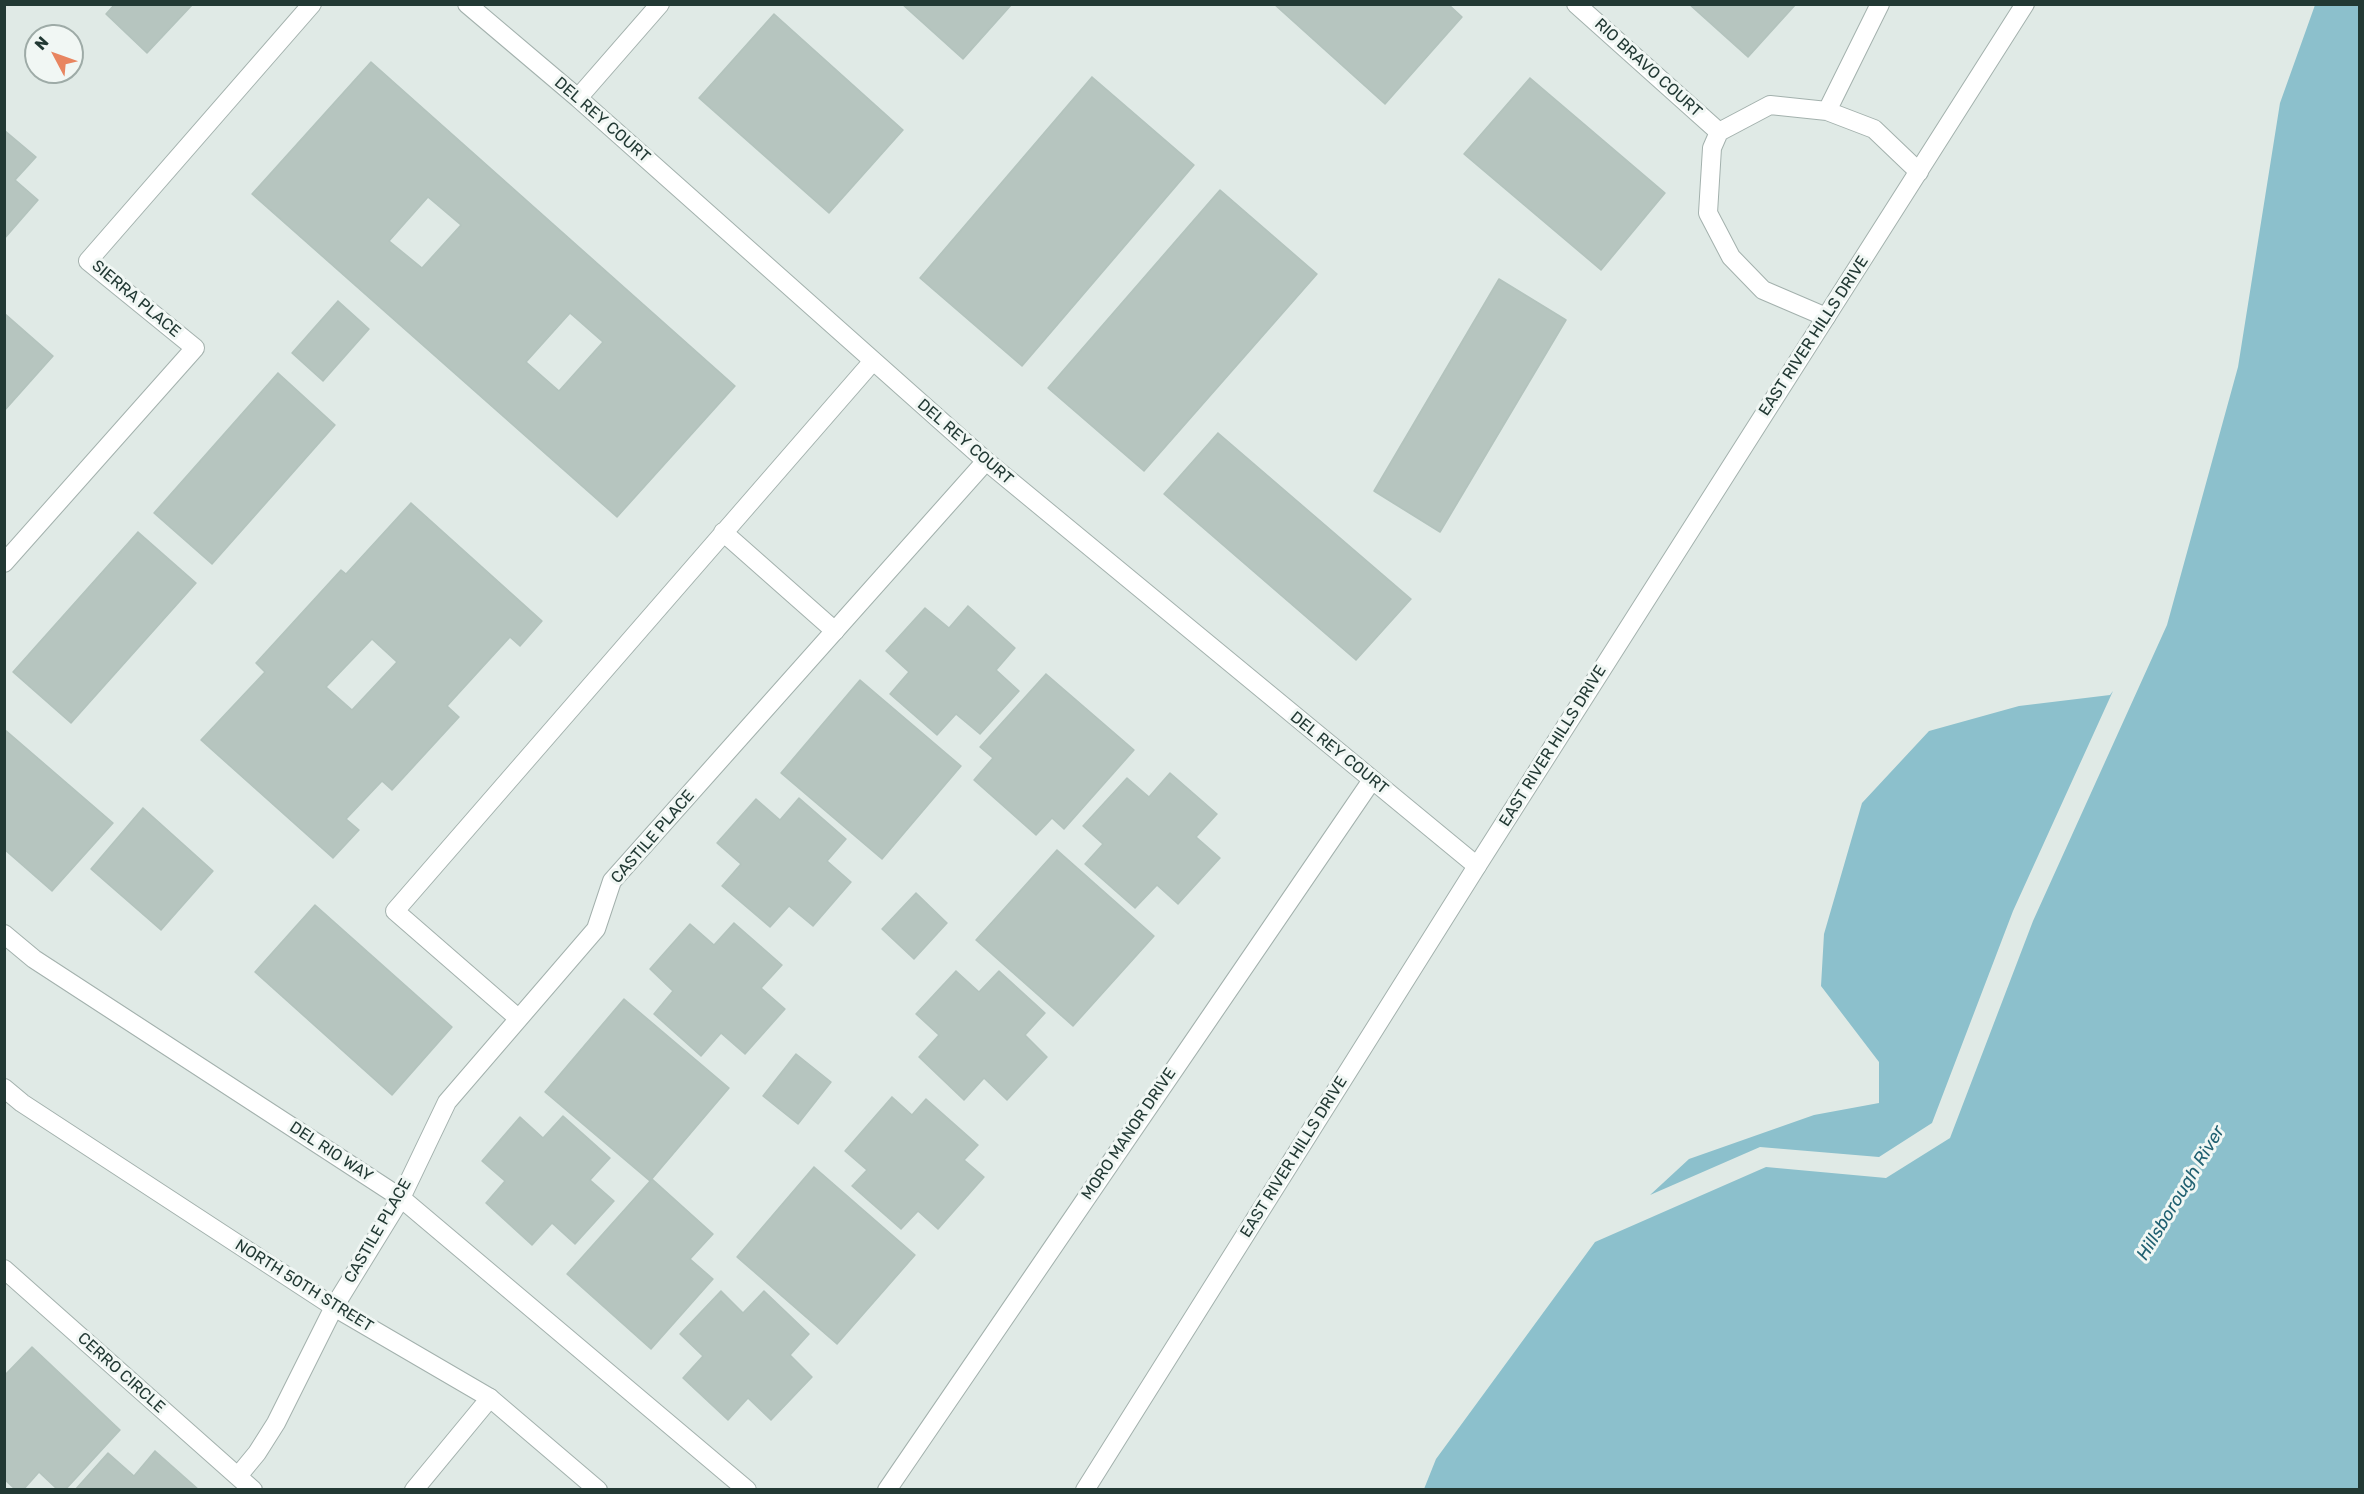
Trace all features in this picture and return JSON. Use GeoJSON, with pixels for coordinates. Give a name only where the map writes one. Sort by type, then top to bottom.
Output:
{"type":"FeatureCollection","features":[{"type":"Feature","properties":{"kind":"street","name":"SIERRA PLACE"},"geometry":{"type":"LineString","coordinates":[[4,563],[195,348],[88,261],[312,4]]}},
{"type":"Feature","properties":{"kind":"street","name":"DEL REY COURT"},"geometry":{"type":"LineString","coordinates":[[467,4],[578,98],[986,461],[1477,866]]}},
{"type":"Feature","properties":{"kind":"street"},"geometry":{"type":"LineString","coordinates":[[578,98],[660,4]]}},
{"type":"Feature","properties":{"kind":"street","name":"RIO BRAVO COURT"},"geometry":{"type":"LineString","coordinates":[[1576,4],[1719,132]]}},
{"type":"Feature","properties":{"kind":"street"},"geometry":{"type":"LineString","coordinates":[[1827,111],[1880,4]]}},
{"type":"Feature","properties":{"kind":"street","name":"EAST RIVER HILLS DRIVE"},"geometry":{"type":"LineString","coordinates":[[1085,1490],[1477,866],[2025,4]]}},
{"type":"Feature","properties":{"kind":"street"},"geometry":{"type":"LineString","coordinates":[[1826,318],[1763,290],[1731,256],[1708,213],[1712,148],[1719,132],[1770,105],[1827,111],[1874,129],[1919,172]]}},
{"type":"Feature","properties":{"kind":"street"},"geometry":{"type":"LineString","coordinates":[[518,1018],[395,911],[873,361]]}},
{"type":"Feature","properties":{"kind":"street","name":"CASTILE PLACE"},"geometry":{"type":"LineString","coordinates":[[334,1307],[401,1198],[447,1102],[596,929],[612,881],[986,461]]}},
{"type":"Feature","properties":{"kind":"street"},"geometry":{"type":"LineString","coordinates":[[723,532],[835,630]]}},
{"type":"Feature","properties":{"kind":"street","name":"MORO MANOR DRIVE"},"geometry":{"type":"LineString","coordinates":[[887,1490],[1372,780]]}},
{"type":"Feature","properties":{"kind":"street","name":"DEL RIO WAY"},"geometry":{"type":"LineString","coordinates":[[4,934],[34,959],[401,1198],[747,1490]]}},
{"type":"Feature","properties":{"kind":"street","name":"NORTH 50TH STREET"},"geometry":{"type":"LineString","coordinates":[[4,1088],[21,1104],[334,1307],[490,1398],[598,1490]]}},
{"type":"Feature","properties":{"kind":"street","name":"CERRO CIRCLE"},"geometry":{"type":"LineString","coordinates":[[4,1269],[253,1490]]}},
{"type":"Feature","properties":{"kind":"street"},"geometry":{"type":"LineString","coordinates":[[238,1476],[276,1424],[334,1307]]}},
{"type":"Feature","properties":{"kind":"street"},"geometry":{"type":"LineString","coordinates":[[414,1490],[490,1398]]}},
{"type":"Feature","properties":{"kind":"water","name":"Hillsborough River"},"geometry":{"type":"Polygon","coordinates":[[[2315,5],[2360,5],[2359,1489],[1424,1489],[1436,1459],[1595,1242],[1766,1167],[1886,1178],[1950,1138],[2033,921],[2167,625],[2238,367],[2280,103],[2315,5]]]}},
{"type":"Feature","properties":{"kind":"water"},"geometry":{"type":"Polygon","coordinates":[[[2113,691],[2013,911],[1932,1123],[1879,1157],[1760,1147],[1650,1195],[1689,1159],[1814,1115],[1879,1103],[1879,1062],[1821,986],[1824,934],[1862,803],[1929,731],[2019,706],[2110,695],[2113,691]]]}},
{"type":"Feature","properties":{"kind":"building"},"geometry":{"type":"Polygon","coordinates":[[[115,4],[193,4],[147,53],[106,14],[115,4]]]}},
{"type":"Feature","properties":{"kind":"building"},"geometry":{"type":"Polygon","coordinates":[[[902,4],[1012,4],[963,59],[902,4]]]}},
{"type":"Feature","properties":{"kind":"building"},"geometry":{"type":"Polygon","coordinates":[[[1274,4],[1448,4],[1462,17],[1385,104],[1274,4]]]}},
{"type":"Feature","properties":{"kind":"building"},"geometry":{"type":"Polygon","coordinates":[[[1689,4],[1796,4],[1748,57],[1689,4]]]}},
{"type":"Feature","properties":{"kind":"building"},"geometry":{"type":"Polygon","coordinates":[[[774,14],[903,130],[829,213],[699,98],[774,14]]]}},
{"type":"Feature","properties":{"kind":"building"},"geometry":{"type":"Polygon","coordinates":[[[371,62],[735,386],[617,517],[252,194],[371,62]],[[428,197],[389,241],[422,268],[461,225],[428,197]],[[570,313],[526,362],[559,391],[603,342],[570,313]]]}},
{"type":"Feature","properties":{"kind":"building"},"geometry":{"type":"Polygon","coordinates":[[[1092,77],[1194,165],[1022,366],[920,278],[1092,77]]]}},
{"type":"Feature","properties":{"kind":"building"},"geometry":{"type":"Polygon","coordinates":[[[1530,78],[1665,193],[1601,270],[1464,154],[1530,78]]]}},
{"type":"Feature","properties":{"kind":"building"},"geometry":{"type":"Polygon","coordinates":[[[4,130],[36,157],[15,180],[38,200],[4,239],[4,130]]]}},
{"type":"Feature","properties":{"kind":"building"},"geometry":{"type":"Polygon","coordinates":[[[1220,190],[1317,274],[1144,471],[1048,388],[1220,190]]]}},
{"type":"Feature","properties":{"kind":"building"},"geometry":{"type":"Polygon","coordinates":[[[1499,279],[1566,320],[1440,532],[1374,491],[1499,279]]]}},
{"type":"Feature","properties":{"kind":"building"},"geometry":{"type":"Polygon","coordinates":[[[338,301],[369,329],[323,381],[292,353],[338,301]]]}},
{"type":"Feature","properties":{"kind":"building"},"geometry":{"type":"Polygon","coordinates":[[[4,313],[53,356],[4,411],[4,313]]]}},
{"type":"Feature","properties":{"kind":"building"},"geometry":{"type":"Polygon","coordinates":[[[278,373],[335,425],[212,564],[154,513],[278,373]]]}},
{"type":"Feature","properties":{"kind":"building"},"geometry":{"type":"Polygon","coordinates":[[[1218,433],[1411,599],[1356,660],[1164,494],[1218,433]]]}},
{"type":"Feature","properties":{"kind":"building"},"geometry":{"type":"Polygon","coordinates":[[[411,503],[542,621],[520,646],[510,637],[447,706],[459,717],[392,790],[382,781],[346,819],[359,830],[333,858],[201,740],[265,672],[256,663],[341,570],[346,574],[411,503]],[[372,639],[326,687],[352,710],[397,662],[372,639]]]}},
{"type":"Feature","properties":{"kind":"building"},"geometry":{"type":"Polygon","coordinates":[[[138,532],[196,583],[71,723],[13,672],[138,532]]]}},
{"type":"Feature","properties":{"kind":"building"},"geometry":{"type":"Polygon","coordinates":[[[968,606],[1015,648],[996,670],[1019,691],[980,734],[956,714],[937,735],[890,694],[909,672],[886,651],[925,608],[949,628],[968,606]]]}},
{"type":"Feature","properties":{"kind":"building"},"geometry":{"type":"Polygon","coordinates":[[[1046,674],[1134,750],[1064,829],[1052,818],[1036,835],[974,780],[993,758],[980,747],[1046,674]]]}},
{"type":"Feature","properties":{"kind":"building"},"geometry":{"type":"Polygon","coordinates":[[[860,680],[961,766],[882,859],[781,773],[860,680]]]}},
{"type":"Feature","properties":{"kind":"building"},"geometry":{"type":"Polygon","coordinates":[[[4,729],[113,823],[52,891],[4,849],[4,729]]]}},
{"type":"Feature","properties":{"kind":"building"},"geometry":{"type":"Polygon","coordinates":[[[1170,773],[1217,814],[1196,837],[1220,858],[1178,904],[1157,885],[1135,908],[1085,864],[1103,844],[1083,826],[1127,778],[1149,797],[1170,773]]]}},
{"type":"Feature","properties":{"kind":"building"},"geometry":{"type":"Polygon","coordinates":[[[799,798],[846,839],[827,861],[851,882],[813,926],[789,906],[770,927],[722,886],[741,864],[717,843],[756,799],[780,820],[799,798]]]}},
{"type":"Feature","properties":{"kind":"building"},"geometry":{"type":"Polygon","coordinates":[[[143,808],[213,871],[161,930],[91,869],[143,808]]]}},
{"type":"Feature","properties":{"kind":"building"},"geometry":{"type":"Polygon","coordinates":[[[1057,850],[1154,936],[1073,1026],[976,940],[1057,850]]]}},
{"type":"Feature","properties":{"kind":"building"},"geometry":{"type":"Polygon","coordinates":[[[916,893],[947,923],[914,959],[882,929],[916,893]]]}},
{"type":"Feature","properties":{"kind":"building"},"geometry":{"type":"Polygon","coordinates":[[[315,905],[452,1027],[392,1095],[255,972],[315,905]]]}},
{"type":"Feature","properties":{"kind":"building"},"geometry":{"type":"Polygon","coordinates":[[[734,923],[782,965],[761,988],[785,1009],[745,1054],[721,1033],[701,1056],[654,1014],[673,991],[650,969],[690,924],[714,945],[734,923]]]}},
{"type":"Feature","properties":{"kind":"building"},"geometry":{"type":"Polygon","coordinates":[[[956,971],[979,992],[999,971],[1045,1013],[1025,1035],[1047,1057],[1007,1100],[984,1078],[964,1100],[919,1057],[939,1035],[916,1014],[956,971]]]}},
{"type":"Feature","properties":{"kind":"building"},"geometry":{"type":"Polygon","coordinates":[[[624,999],[729,1088],[650,1181],[545,1092],[624,999]]]}},
{"type":"Feature","properties":{"kind":"building"},"geometry":{"type":"Polygon","coordinates":[[[796,1054],[831,1082],[798,1124],[763,1096],[796,1054]]]}},
{"type":"Feature","properties":{"kind":"building"},"geometry":{"type":"Polygon","coordinates":[[[892,1097],[912,1115],[926,1099],[978,1145],[964,1160],[984,1177],[938,1229],[918,1211],[901,1229],[852,1186],[867,1170],[845,1151],[892,1097]]]}},
{"type":"Feature","properties":{"kind":"building"},"geometry":{"type":"Polygon","coordinates":[[[563,1116],[610,1158],[590,1180],[614,1201],[575,1244],[552,1223],[532,1245],[486,1203],[505,1181],[482,1161],[520,1117],[543,1138],[563,1116]]]}},
{"type":"Feature","properties":{"kind":"building"},"geometry":{"type":"Polygon","coordinates":[[[814,1167],[915,1255],[837,1344],[737,1257],[814,1167]]]}},
{"type":"Feature","properties":{"kind":"building"},"geometry":{"type":"Polygon","coordinates":[[[652,1179],[713,1234],[690,1259],[713,1279],[651,1349],[567,1274],[652,1179]]]}},
{"type":"Feature","properties":{"kind":"building"},"geometry":{"type":"Polygon","coordinates":[[[721,1291],[743,1313],[764,1291],[809,1334],[790,1355],[812,1377],[771,1420],[748,1398],[728,1420],[683,1378],[703,1356],[680,1334],[721,1291]]]}},
{"type":"Feature","properties":{"kind":"building"},"geometry":{"type":"Polygon","coordinates":[[[32,1347],[120,1430],[65,1490],[58,1490],[39,1472],[23,1490],[16,1490],[4,1479],[4,1376],[32,1347]]]}},
{"type":"Feature","properties":{"kind":"building"},"geometry":{"type":"Polygon","coordinates":[[[155,1451],[199,1490],[75,1490],[108,1453],[134,1476],[155,1451]]]}}]}
